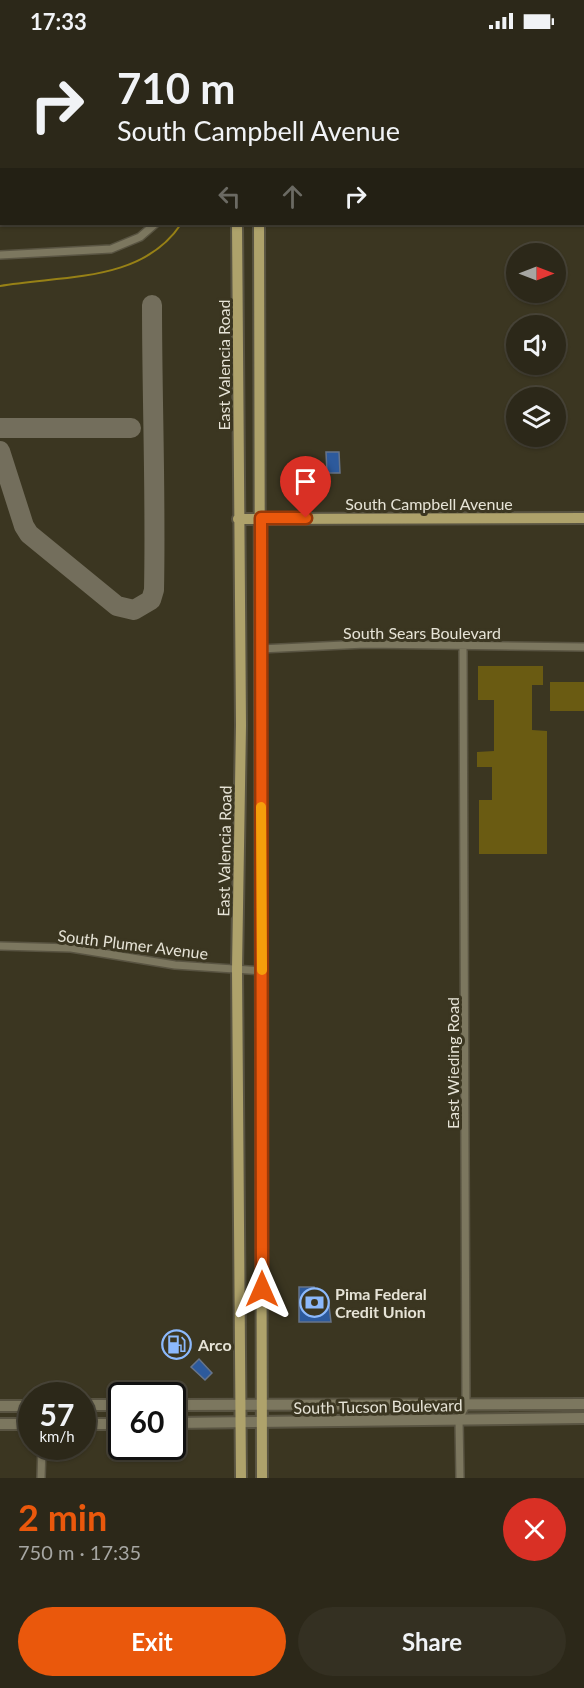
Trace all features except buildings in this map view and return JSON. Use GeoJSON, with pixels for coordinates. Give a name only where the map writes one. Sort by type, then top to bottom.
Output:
{"type":"FeatureCollection","features":[{"type":"Feature","properties":{"kind":"main road","name":"East Valencia Road"},"geometry":{"type":"LineString","coordinates":[[237,225],[241,725],[237,969],[241,1478]]}},
{"type":"Feature","properties":{"kind":"main road"},"geometry":{"type":"LineString","coordinates":[[259,225],[262,1478]]}},
{"type":"Feature","properties":{"kind":"main road"},"geometry":{"type":"LineString","coordinates":[[238,302],[259,302]]}},
{"type":"Feature","properties":{"kind":"main road","name":"South Campbell Avenue"},"geometry":{"type":"LineString","coordinates":[[238,519],[584,518]]}},
{"type":"Feature","properties":{"kind":"main road"},"geometry":{"type":"LineString","coordinates":[[240,1204],[262,1204]]}},
{"type":"Feature","properties":{"kind":"main road","name":"South Tucson Boulevard"},"geometry":{"type":"LineString","coordinates":[[186,1405],[584,1404]]}},
{"type":"Feature","properties":{"kind":"main road"},"geometry":{"type":"LineString","coordinates":[[0,1406],[18,1406]]}},
{"type":"Feature","properties":{"kind":"main road","name":"South Tucson Boulevard"},"geometry":{"type":"LineString","coordinates":[[186,1424],[584,1418]]}},
{"type":"Feature","properties":{"kind":"main road"},"geometry":{"type":"LineString","coordinates":[[0,1424],[18,1424]]}},
{"type":"Feature","properties":{"kind":"street"},"geometry":{"type":"LineString","coordinates":[[0,255],[111,249],[140,237],[153,225]]}},
{"type":"Feature","properties":{"kind":"street","name":"South Sears Boulevard"},"geometry":{"type":"LineString","coordinates":[[260,649],[365,644],[584,647]]}},
{"type":"Feature","properties":{"kind":"street","name":"East Wieding Road"},"geometry":{"type":"LineString","coordinates":[[460,1478],[459,1419],[466,1405],[466,945],[463,645]]}},
{"type":"Feature","properties":{"kind":"street","name":"South Plumer Avenue"},"geometry":{"type":"LineString","coordinates":[[0,946],[71,948],[175,965],[262,971]]}},
{"type":"Feature","properties":{"kind":"street"},"geometry":{"type":"LineString","coordinates":[[41,1478],[42,1460]]}},
{"type":"Feature","properties":{"kind":"shaded area"},"geometry":{"type":"Polygon","coordinates":[[[478,666],[543,666],[543,685],[532,685],[532,730],[547,731],[547,854],[479,854],[479,800],[492,800],[492,767],[477,767],[477,752],[494,751],[494,700],[478,700],[478,666]]]}},
{"type":"Feature","properties":{"kind":"shaded area"},"geometry":{"type":"Polygon","coordinates":[[[550,682],[584,682],[584,711],[550,711],[550,682]]]}},
{"type":"Feature","properties":{"kind":"waterway"},"geometry":{"type":"LineString","coordinates":[[0,286],[75,277],[123,267],[145,257],[165,243],[180,225]]}},
{"type":"Feature","properties":{"kind":"taxiway"},"geometry":{"type":"LineString","coordinates":[[0,451],[24,526],[29,534],[117,606],[134,610],[151,600],[154,590],[152,305]]}},
{"type":"Feature","properties":{"kind":"taxiway"},"geometry":{"type":"LineString","coordinates":[[0,428],[131,428]]}},
{"type":"Feature","properties":{"kind":"slow traffic"},"geometry":{"type":"LineString","coordinates":[[261,807],[262,970]]}},
{"type":"Feature","properties":{"kind":"place","name":"Pima Federal Credit Union"},"geometry":{"type":"Point","coordinates":[314,1302]}},
{"type":"Feature","properties":{"kind":"place","name":"Arco"},"geometry":{"type":"Point","coordinates":[177,1344]}},
{"type":"Feature","properties":{"kind":"route"},"geometry":{"type":"LineString","coordinates":[[262,1289],[261,518],[306,518]]}}]}
